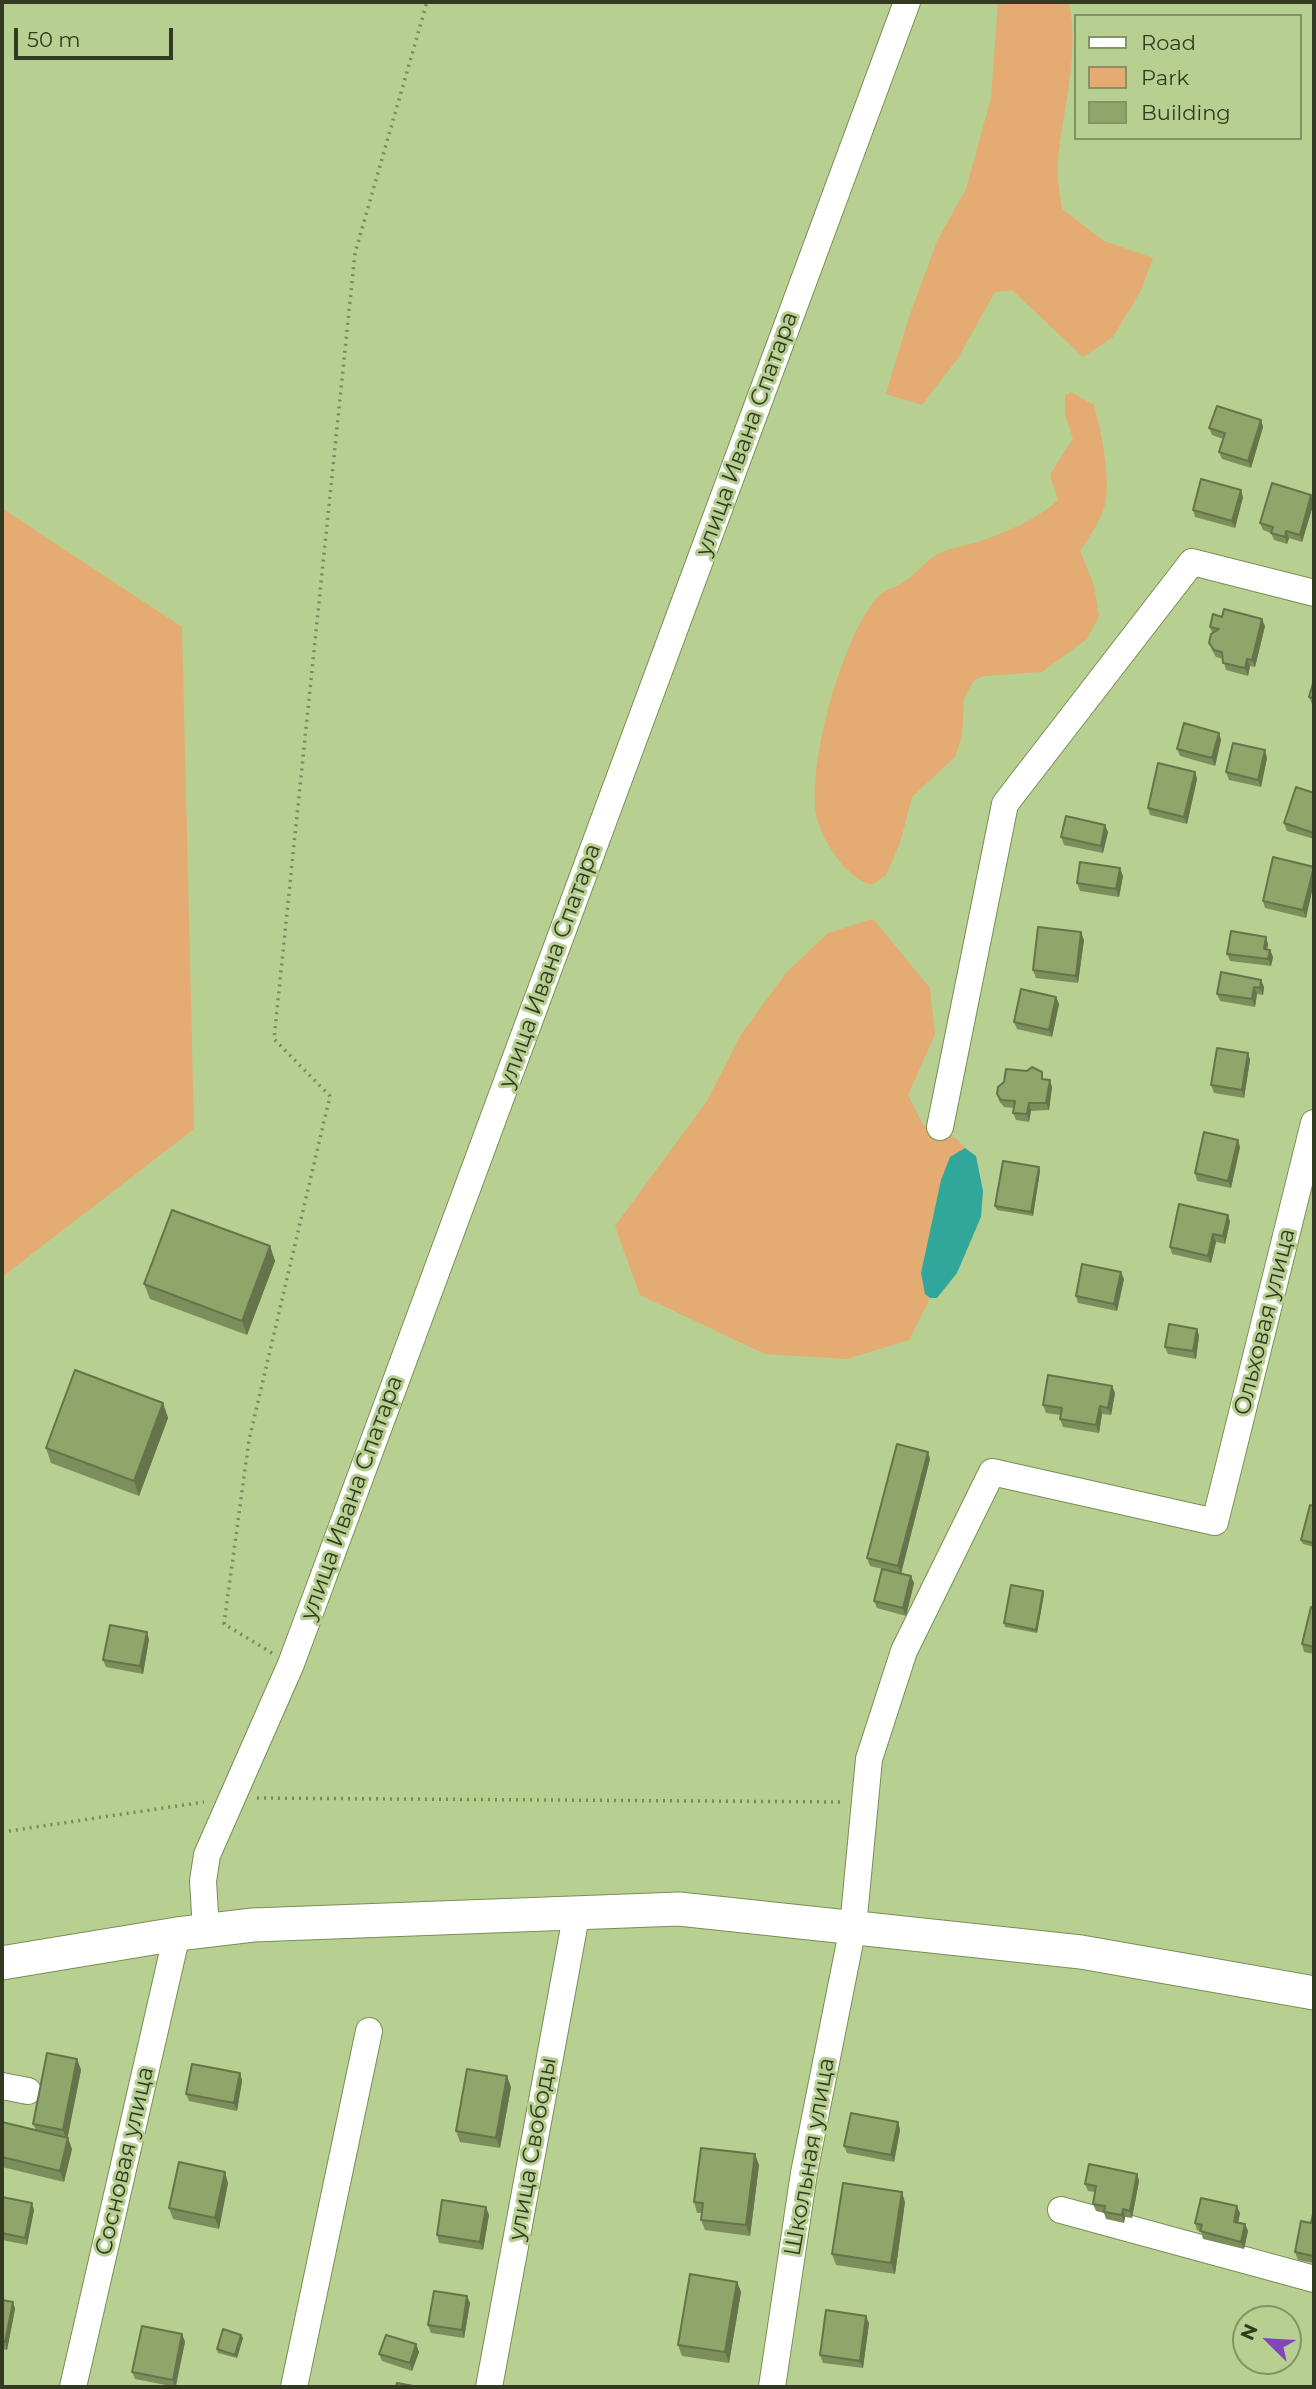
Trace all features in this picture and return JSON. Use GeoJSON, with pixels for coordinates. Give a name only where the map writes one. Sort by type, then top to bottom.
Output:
{"type":"FeatureCollection","features":[{"type":"Feature","properties":{"kind":"main road"},"geometry":{"type":"LineString","coordinates":[[2,1963],[191,1932],[303,1922],[678,1909],[1082,1952],[1314,1993]]}},
{"type":"Feature","properties":{"kind":"street","name":"улица Ивана Спатара"},"geometry":{"type":"LineString","coordinates":[[191,1932],[203,1898],[207,1855],[290,1664],[908,2]]}},
{"type":"Feature","properties":{"kind":"street"},"geometry":{"type":"LineString","coordinates":[[940,1127],[1005,804],[1192,562],[1314,593]]}},
{"type":"Feature","properties":{"kind":"street","name":"Ольховая улица"},"geometry":{"type":"LineString","coordinates":[[1215,1522],[1314,1123]]}},
{"type":"Feature","properties":{"kind":"street","name":"Школьная улица"},"geometry":{"type":"LineString","coordinates":[[772,2387],[804,2173],[853,1927],[869,1759],[904,1651],[992,1472],[1215,1522]]}},
{"type":"Feature","properties":{"kind":"street","name":"улица Свободы"},"geometry":{"type":"LineString","coordinates":[[489,2387],[577,1911]]}},
{"type":"Feature","properties":{"kind":"street","name":"Сосновая улица"},"geometry":{"type":"LineString","coordinates":[[73,2387],[191,1932]]}},
{"type":"Feature","properties":{"kind":"street"},"geometry":{"type":"LineString","coordinates":[[294,2387],[369,2031]]}},
{"type":"Feature","properties":{"kind":"street"},"geometry":{"type":"LineString","coordinates":[[2,2086],[28,2091]]}},
{"type":"Feature","properties":{"kind":"street"},"geometry":{"type":"LineString","coordinates":[[1061,2210],[1314,2279]]}},
{"type":"Feature","properties":{"kind":"path"},"geometry":{"type":"LineString","coordinates":[[290,1664],[224,1624],[249,1440],[330,1096],[274,1039],[355,253],[427,2]]}},
{"type":"Feature","properties":{"kind":"path"},"geometry":{"type":"LineString","coordinates":[[2,1832],[231,1798],[865,1802]]}},
{"type":"Feature","properties":{"kind":"green space"},"geometry":{"type":"Polygon","coordinates":[[[998,2],[1069,2],[1072,61],[1058,166],[1062,209],[1104,241],[1153,258],[1141,290],[1113,337],[1083,357],[1012,290],[995,292],[958,358],[922,405],[886,394],[908,320],[937,241],[966,189],[991,98],[998,2]]]}},
{"type":"Feature","properties":{"kind":"green space"},"geometry":{"type":"Polygon","coordinates":[[[1071,392],[1094,405],[1105,456],[1107,484],[1104,508],[1097,525],[1080,551],[1094,585],[1099,616],[1087,639],[1042,672],[984,676],[974,680],[964,698],[962,736],[955,757],[912,797],[900,843],[886,875],[872,885],[854,876],[826,841],[818,822],[815,800],[816,771],[830,703],[853,638],[866,612],[880,595],[908,579],[936,555],[1009,530],[1040,514],[1058,500],[1050,475],[1073,438],[1065,415],[1065,395],[1071,392]]]}},
{"type":"Feature","properties":{"kind":"green space"},"geometry":{"type":"Polygon","coordinates":[[[2,508],[182,627],[194,1129],[2,1277],[2,508]]]}},
{"type":"Feature","properties":{"kind":"green space"},"geometry":{"type":"Polygon","coordinates":[[[873,919],[930,988],[935,1034],[908,1095],[923,1125],[957,1139],[965,1148],[950,1158],[925,1294],[930,1298],[909,1340],[847,1359],[765,1354],[640,1295],[615,1226],[707,1101],[742,1033],[786,973],[828,933],[873,919]]]}},
{"type":"Feature","properties":{"kind":"water"},"geometry":{"type":"Polygon","coordinates":[[[965,1148],[976,1156],[983,1191],[981,1217],[957,1273],[937,1298],[930,1298],[925,1294],[921,1273],[941,1180],[950,1157],[965,1148]]]}},
{"type":"Feature","properties":{"kind":"building"},"geometry":{"type":"Polygon","coordinates":[[[1217,406],[1261,420],[1248,461],[1219,452],[1225,433],[1209,428],[1217,406]]]}},
{"type":"Feature","properties":{"kind":"building"},"geometry":{"type":"Polygon","coordinates":[[[1201,479],[1241,490],[1232,521],[1193,510],[1201,479]]]}},
{"type":"Feature","properties":{"kind":"building"},"geometry":{"type":"Polygon","coordinates":[[[1272,483],[1311,495],[1300,535],[1286,531],[1285,537],[1271,533],[1273,527],[1260,523],[1272,483]]]}},
{"type":"Feature","properties":{"kind":"building"},"geometry":{"type":"Polygon","coordinates":[[[1224,609],[1262,619],[1252,660],[1247,659],[1245,668],[1223,663],[1222,652],[1214,650],[1209,643],[1211,634],[1219,629],[1210,627],[1213,614],[1222,617],[1224,609]]]}},
{"type":"Feature","properties":{"kind":"building"},"geometry":{"type":"Polygon","coordinates":[[[1314,680],[1314,698],[1309,697],[1314,680]]]}},
{"type":"Feature","properties":{"kind":"building"},"geometry":{"type":"Polygon","coordinates":[[[1184,723],[1219,733],[1212,758],[1177,749],[1184,723]]]}},
{"type":"Feature","properties":{"kind":"building"},"geometry":{"type":"Polygon","coordinates":[[[1233,743],[1265,750],[1258,780],[1226,772],[1233,743]]]}},
{"type":"Feature","properties":{"kind":"building"},"geometry":{"type":"Polygon","coordinates":[[[1158,763],[1195,772],[1184,817],[1148,808],[1158,763]]]}},
{"type":"Feature","properties":{"kind":"building"},"geometry":{"type":"Polygon","coordinates":[[[1296,787],[1314,793],[1314,833],[1284,823],[1296,787]]]}},
{"type":"Feature","properties":{"kind":"building"},"geometry":{"type":"Polygon","coordinates":[[[1066,816],[1105,825],[1101,846],[1061,837],[1066,816]]]}},
{"type":"Feature","properties":{"kind":"building"},"geometry":{"type":"Polygon","coordinates":[[[1273,857],[1314,867],[1303,910],[1263,901],[1273,857]]]}},
{"type":"Feature","properties":{"kind":"building"},"geometry":{"type":"Polygon","coordinates":[[[1080,862],[1120,868],[1116,889],[1077,883],[1080,862]]]}},
{"type":"Feature","properties":{"kind":"building"},"geometry":{"type":"Polygon","coordinates":[[[1038,927],[1081,932],[1076,976],[1033,970],[1038,927]]]}},
{"type":"Feature","properties":{"kind":"building"},"geometry":{"type":"Polygon","coordinates":[[[1231,931],[1266,937],[1264,949],[1270,950],[1268,959],[1227,954],[1231,931]]]}},
{"type":"Feature","properties":{"kind":"building"},"geometry":{"type":"Polygon","coordinates":[[[1221,972],[1261,980],[1260,988],[1254,987],[1252,999],[1217,994],[1221,972]]]}},
{"type":"Feature","properties":{"kind":"building"},"geometry":{"type":"Polygon","coordinates":[[[1021,989],[1056,997],[1049,1030],[1014,1022],[1021,989]]]}},
{"type":"Feature","properties":{"kind":"building"},"geometry":{"type":"Polygon","coordinates":[[[1217,1048],[1248,1053],[1242,1090],[1211,1085],[1217,1048]]]}},
{"type":"Feature","properties":{"kind":"building"},"geometry":{"type":"Polygon","coordinates":[[[1032,1067],[1042,1072],[1042,1079],[1050,1080],[1046,1103],[1029,1103],[1027,1114],[1013,1113],[1015,1101],[1001,1100],[997,1094],[998,1087],[1004,1082],[1006,1069],[1027,1071],[1032,1067]]]}},
{"type":"Feature","properties":{"kind":"building"},"geometry":{"type":"Polygon","coordinates":[[[1204,1132],[1238,1140],[1228,1181],[1195,1173],[1204,1132]]]}},
{"type":"Feature","properties":{"kind":"building"},"geometry":{"type":"Polygon","coordinates":[[[1003,1161],[1039,1167],[1031,1212],[995,1206],[1003,1161]]]}},
{"type":"Feature","properties":{"kind":"building"},"geometry":{"type":"Polygon","coordinates":[[[1179,1204],[1228,1215],[1223,1236],[1213,1234],[1208,1256],[1170,1247],[1179,1204]]]}},
{"type":"Feature","properties":{"kind":"building"},"geometry":{"type":"Polygon","coordinates":[[[172,1210],[270,1246],[242,1321],[144,1284],[172,1210]]]}},
{"type":"Feature","properties":{"kind":"building"},"geometry":{"type":"Polygon","coordinates":[[[1082,1264],[1121,1272],[1114,1304],[1076,1296],[1082,1264]]]}},
{"type":"Feature","properties":{"kind":"building"},"geometry":{"type":"Polygon","coordinates":[[[1169,1324],[1197,1329],[1193,1351],[1165,1347],[1169,1324]]]}},
{"type":"Feature","properties":{"kind":"building"},"geometry":{"type":"Polygon","coordinates":[[[75,1370],[163,1403],[134,1481],[46,1448],[75,1370]]]}},
{"type":"Feature","properties":{"kind":"building"},"geometry":{"type":"Polygon","coordinates":[[[1048,1375],[1112,1386],[1108,1408],[1100,1406],[1096,1425],[1060,1419],[1062,1408],[1043,1405],[1048,1375]]]}},
{"type":"Feature","properties":{"kind":"building"},"geometry":{"type":"Polygon","coordinates":[[[897,1444],[928,1452],[898,1566],[867,1558],[897,1444]]]}},
{"type":"Feature","properties":{"kind":"building"},"geometry":{"type":"Polygon","coordinates":[[[1310,1505],[1314,1506],[1314,1543],[1301,1540],[1310,1505]]]}},
{"type":"Feature","properties":{"kind":"building"},"geometry":{"type":"Polygon","coordinates":[[[882,1569],[911,1576],[903,1608],[874,1601],[882,1569]]]}},
{"type":"Feature","properties":{"kind":"building"},"geometry":{"type":"Polygon","coordinates":[[[1011,1585],[1043,1591],[1036,1630],[1004,1623],[1011,1585]]]}},
{"type":"Feature","properties":{"kind":"building"},"geometry":{"type":"Polygon","coordinates":[[[1311,1607],[1314,1608],[1314,1647],[1302,1644],[1311,1607]]]}},
{"type":"Feature","properties":{"kind":"building"},"geometry":{"type":"Polygon","coordinates":[[[110,1625],[147,1632],[140,1666],[103,1660],[110,1625]]]}},
{"type":"Feature","properties":{"kind":"building"},"geometry":{"type":"Polygon","coordinates":[[[47,2053],[77,2059],[63,2130],[33,2124],[47,2053]]]}},
{"type":"Feature","properties":{"kind":"building"},"geometry":{"type":"Polygon","coordinates":[[[192,2064],[240,2073],[234,2103],[186,2094],[192,2064]]]}},
{"type":"Feature","properties":{"kind":"building"},"geometry":{"type":"Polygon","coordinates":[[[467,2069],[507,2076],[496,2138],[456,2131],[467,2069]]]}},
{"type":"Feature","properties":{"kind":"building"},"geometry":{"type":"Polygon","coordinates":[[[851,2113],[898,2122],[891,2155],[844,2146],[851,2113]]]}},
{"type":"Feature","properties":{"kind":"building"},"geometry":{"type":"Polygon","coordinates":[[[2,2122],[68,2138],[60,2171],[2,2157],[2,2122]]]}},
{"type":"Feature","properties":{"kind":"building"},"geometry":{"type":"Polygon","coordinates":[[[701,2148],[755,2154],[746,2225],[701,2220],[703,2203],[694,2202],[701,2148]]]}},
{"type":"Feature","properties":{"kind":"building"},"geometry":{"type":"Polygon","coordinates":[[[179,2162],[225,2172],[215,2218],[169,2208],[179,2162]]]}},
{"type":"Feature","properties":{"kind":"building"},"geometry":{"type":"Polygon","coordinates":[[[1089,2164],[1137,2174],[1130,2211],[1123,2209],[1122,2215],[1104,2212],[1105,2206],[1093,2204],[1096,2186],[1085,2184],[1089,2164]]]}},
{"type":"Feature","properties":{"kind":"building"},"geometry":{"type":"Polygon","coordinates":[[[843,2183],[902,2192],[891,2263],[832,2254],[843,2183]]]}},
{"type":"Feature","properties":{"kind":"building"},"geometry":{"type":"Polygon","coordinates":[[[2,2197],[32,2203],[25,2238],[2,2233],[2,2197]]]}},
{"type":"Feature","properties":{"kind":"building"},"geometry":{"type":"Polygon","coordinates":[[[1201,2198],[1237,2206],[1234,2222],[1245,2224],[1241,2242],[1200,2231],[1202,2225],[1195,2223],[1201,2198]]]}},
{"type":"Feature","properties":{"kind":"building"},"geometry":{"type":"Polygon","coordinates":[[[442,2200],[486,2207],[480,2242],[437,2235],[442,2200]]]}},
{"type":"Feature","properties":{"kind":"building"},"geometry":{"type":"Polygon","coordinates":[[[1314,2210],[1314,2256],[1295,2252],[1301,2221],[1311,2223],[1314,2210]]]}},
{"type":"Feature","properties":{"kind":"building"},"geometry":{"type":"Polygon","coordinates":[[[690,2274],[737,2282],[725,2352],[678,2345],[690,2274]]]}},
{"type":"Feature","properties":{"kind":"building"},"geometry":{"type":"Polygon","coordinates":[[[434,2291],[467,2296],[462,2330],[428,2325],[434,2291]]]}},
{"type":"Feature","properties":{"kind":"building"},"geometry":{"type":"Polygon","coordinates":[[[2,2300],[13,2302],[5,2342],[2,2342],[2,2300]]]}},
{"type":"Feature","properties":{"kind":"building"},"geometry":{"type":"Polygon","coordinates":[[[826,2310],[866,2316],[860,2361],[820,2355],[826,2310]]]}},
{"type":"Feature","properties":{"kind":"building"},"geometry":{"type":"Polygon","coordinates":[[[142,2326],[182,2334],[173,2380],[132,2372],[142,2326]]]}},
{"type":"Feature","properties":{"kind":"building"},"geometry":{"type":"Polygon","coordinates":[[[223,2329],[241,2335],[235,2355],[217,2349],[223,2329]]]}},
{"type":"Feature","properties":{"kind":"building"},"geometry":{"type":"Polygon","coordinates":[[[386,2335],[416,2344],[410,2363],[379,2354],[386,2335]]]}},
{"type":"Feature","properties":{"kind":"building"},"geometry":{"type":"Polygon","coordinates":[[[397,2383],[419,2387],[396,2387],[397,2383]]]}}]}
